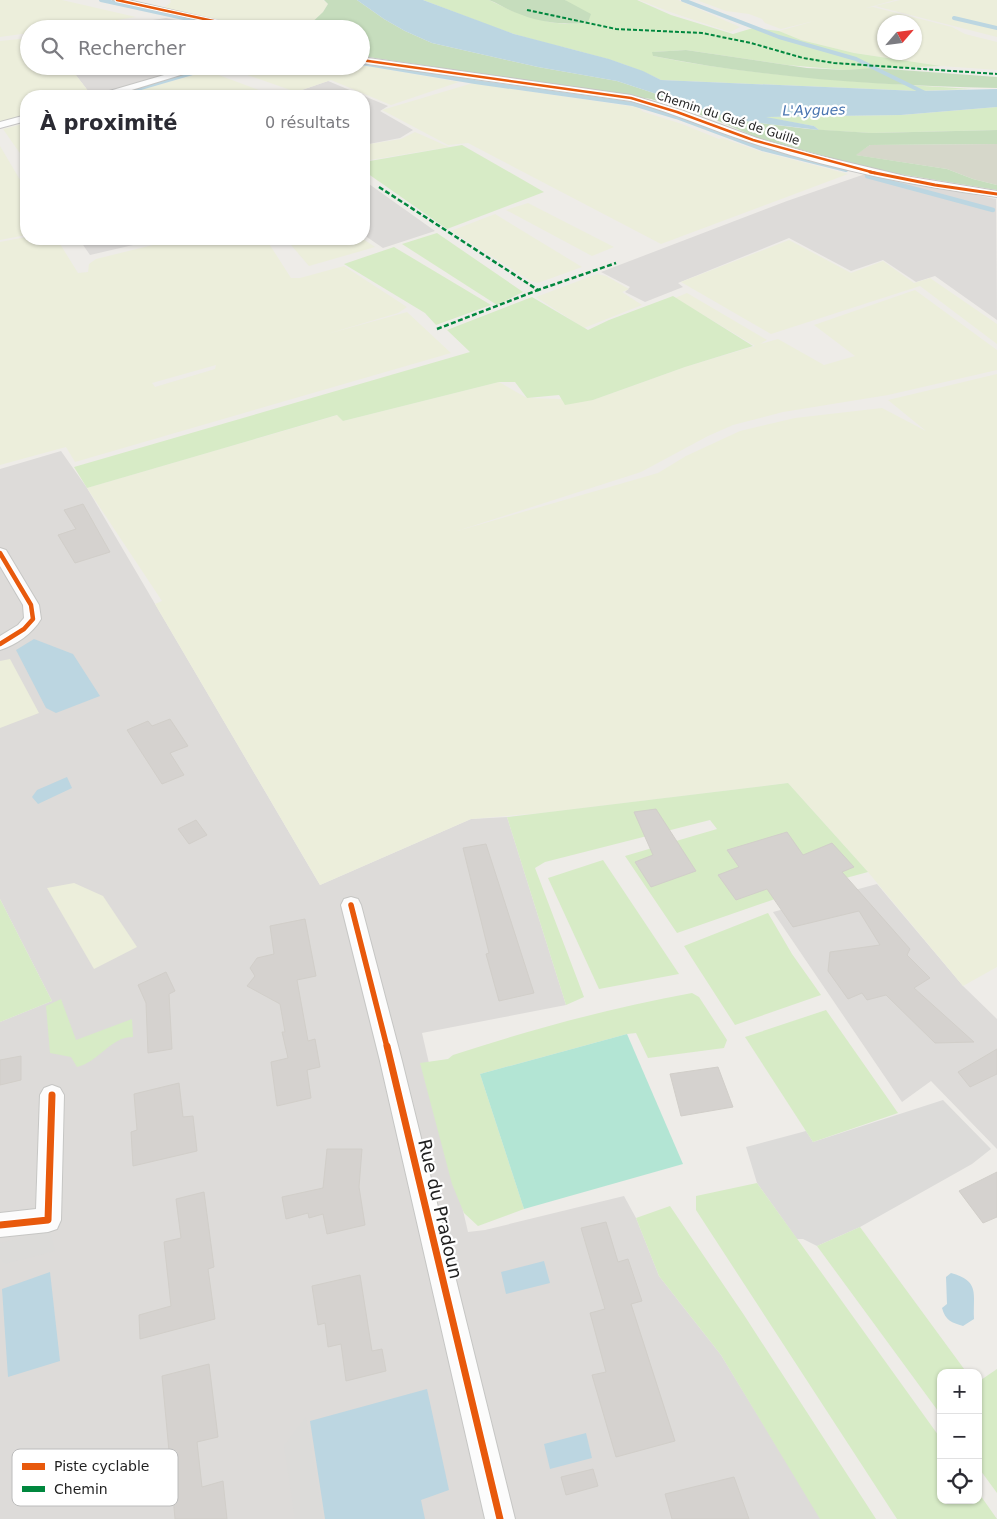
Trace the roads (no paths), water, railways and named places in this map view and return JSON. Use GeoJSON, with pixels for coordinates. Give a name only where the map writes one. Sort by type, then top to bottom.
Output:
{"type":"FeatureCollection","features":[{"type":"Feature","properties":{"kind":"street"},"geometry":{"type":"LineString","coordinates":[[118,0],[209,20]]}},
{"type":"Feature","properties":{"kind":"street","name":"Chemin du Gué de Guille"},"geometry":{"type":"LineString","coordinates":[[370,61],[631,98],[674,110],[753,140],[812,156],[901,178],[997,194]]}},
{"type":"Feature","properties":{"kind":"street"},"geometry":{"type":"LineString","coordinates":[[123,90],[175,75]]}},
{"type":"Feature","properties":{"kind":"street"},"geometry":{"type":"LineString","coordinates":[[0,126],[20,120]]}},
{"type":"Feature","properties":{"kind":"street"},"geometry":{"type":"LineString","coordinates":[[0,553],[31,605],[33,619],[24,630],[0,644]]}},
{"type":"Feature","properties":{"kind":"street","name":"Rue du Pradoun"},"geometry":{"type":"LineString","coordinates":[[351,905],[391,1060],[500,1519]]}},
{"type":"Feature","properties":{"kind":"street"},"geometry":{"type":"LineString","coordinates":[[0,1226],[48,1220],[52,1095]]}},
{"type":"Feature","properties":{"kind":"water","name":"L'Aygues"},"geometry":{"type":"Polygon","coordinates":[[[357,0],[423,0],[514,34],[609,59],[643,71],[661,80],[918,91],[997,89],[997,107],[901,115],[766,117],[814,126],[819,130],[736,120],[617,81],[538,67],[432,43],[384,19],[357,0]]]}},
{"type":"Feature","properties":{"kind":"water"},"geometry":{"type":"Polygon","coordinates":[[[34,639],[73,654],[100,696],[56,713],[46,708],[16,650],[34,639]]]}},
{"type":"Feature","properties":{"kind":"water"},"geometry":{"type":"Polygon","coordinates":[[[67,777],[72,788],[38,804],[32,797],[37,790],[67,777]]]}},
{"type":"Feature","properties":{"kind":"water"},"geometry":{"type":"Polygon","coordinates":[[[544,1261],[550,1283],[506,1294],[501,1272],[544,1261]]]}},
{"type":"Feature","properties":{"kind":"water"},"geometry":{"type":"Polygon","coordinates":[[[50,1272],[60,1361],[8,1377],[2,1289],[50,1272]]]}},
{"type":"Feature","properties":{"kind":"water"},"geometry":{"type":"Polygon","coordinates":[[[951,1273],[967,1280],[973,1289],[974,1319],[963,1326],[950,1320],[942,1308],[947,1304],[946,1277],[951,1273]]]}},
{"type":"Feature","properties":{"kind":"water"},"geometry":{"type":"Polygon","coordinates":[[[427,1389],[449,1490],[421,1500],[425,1519],[325,1519],[310,1421],[427,1389]]]}},
{"type":"Feature","properties":{"kind":"water"},"geometry":{"type":"Polygon","coordinates":[[[586,1433],[592,1458],[550,1469],[544,1444],[586,1433]]]}},
{"type":"Feature","properties":{"kind":"waterway"},"geometry":{"type":"LineString","coordinates":[[101,0],[193,20]]}},
{"type":"Feature","properties":{"kind":"waterway"},"geometry":{"type":"LineString","coordinates":[[683,0],[779,37],[856,59],[927,94]]}},
{"type":"Feature","properties":{"kind":"waterway"},"geometry":{"type":"LineString","coordinates":[[954,18],[997,28]]}},
{"type":"Feature","properties":{"kind":"waterway"},"geometry":{"type":"LineString","coordinates":[[370,64],[475,82],[633,104],[676,117],[762,149],[846,170]]}},
{"type":"Feature","properties":{"kind":"waterway"},"geometry":{"type":"LineString","coordinates":[[134,90],[185,75]]}},
{"type":"Feature","properties":{"kind":"waterway"},"geometry":{"type":"LineString","coordinates":[[867,176],[993,210]]}}]}
